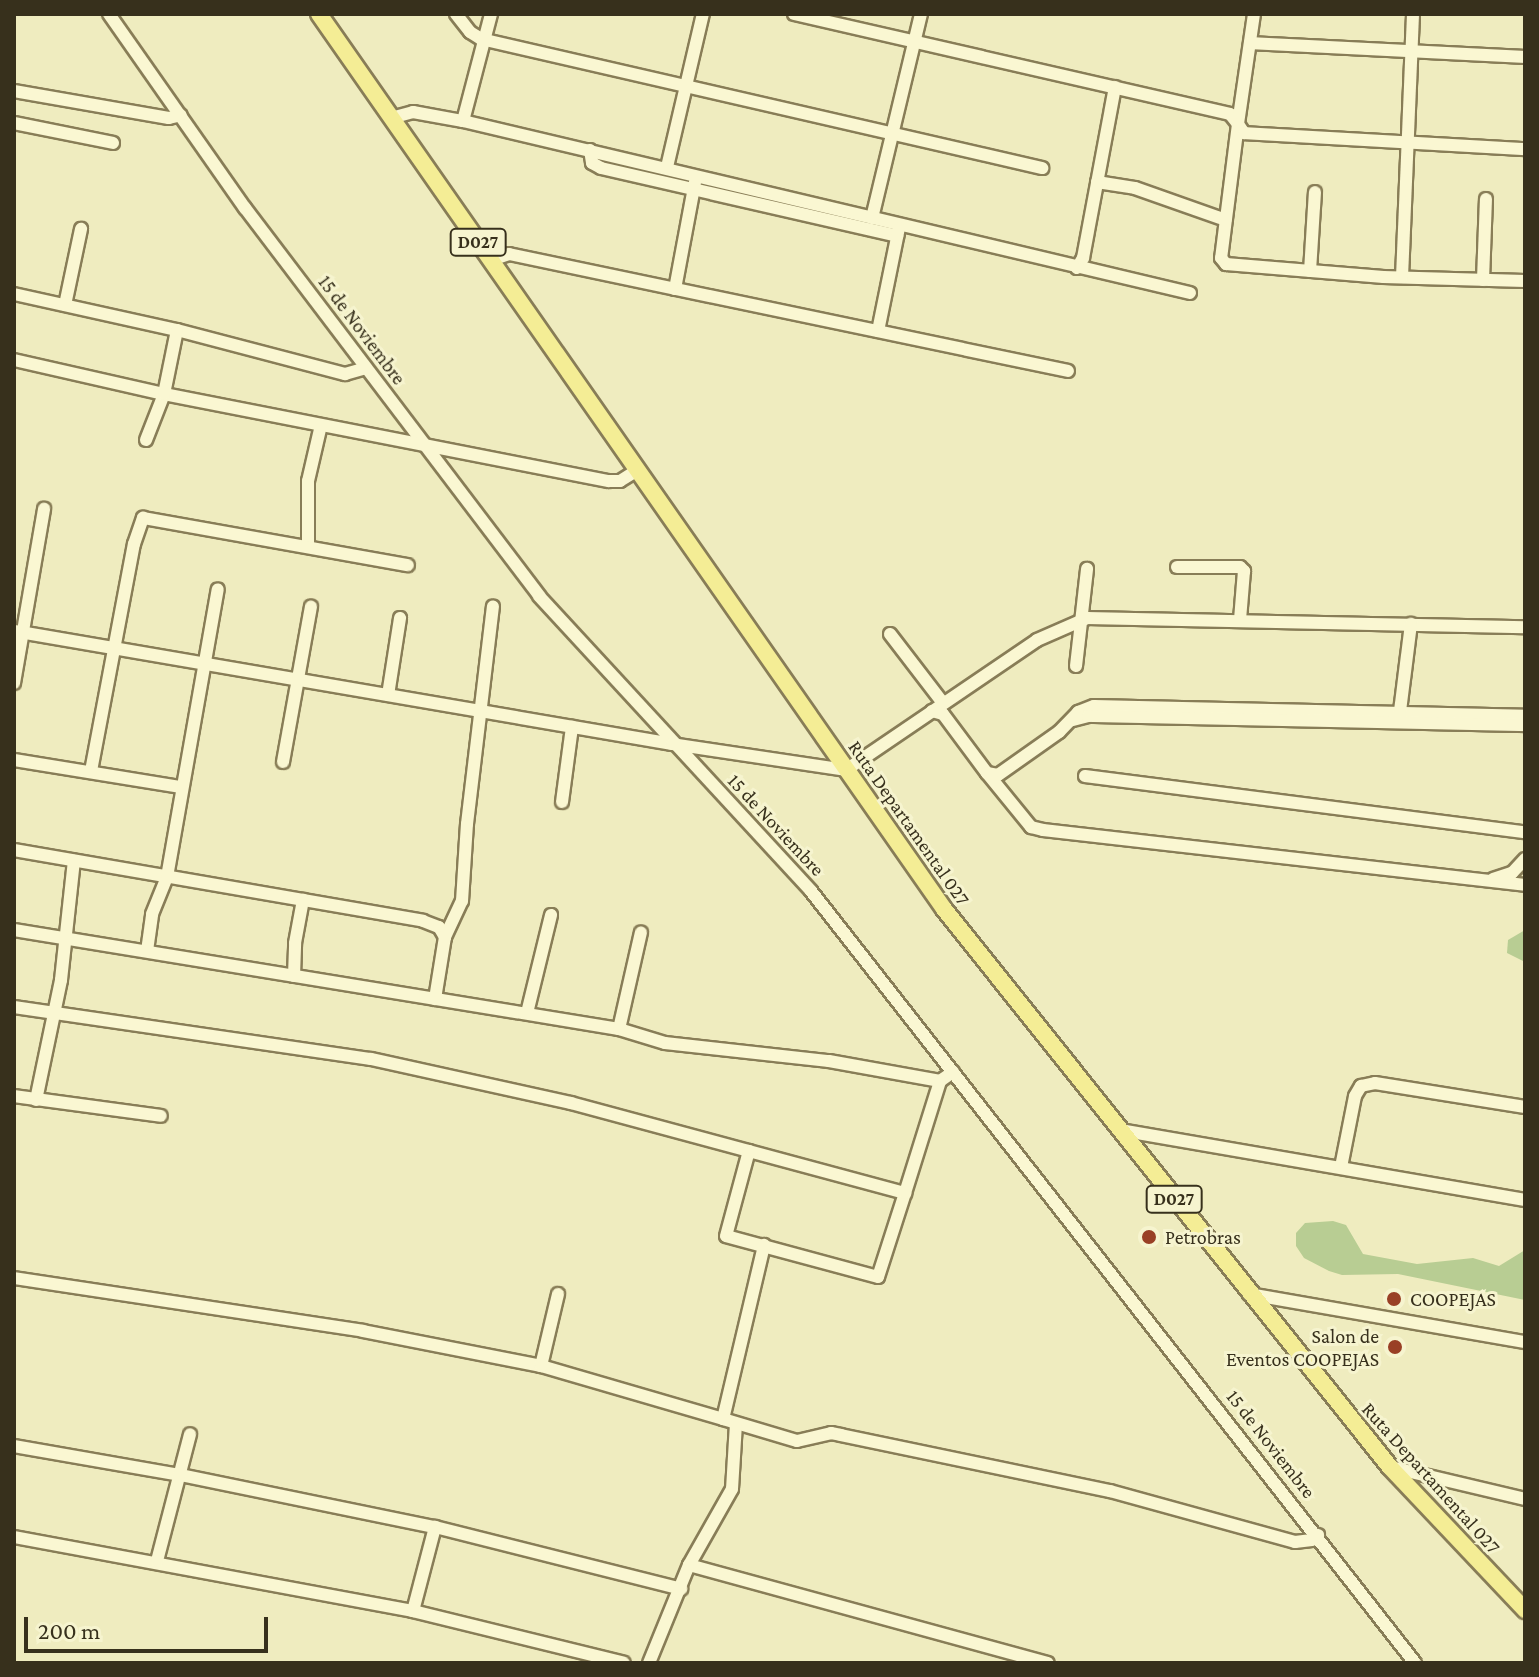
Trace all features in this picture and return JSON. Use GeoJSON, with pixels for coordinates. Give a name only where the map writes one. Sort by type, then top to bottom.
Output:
{"type":"FeatureCollection","features":[{"type":"Feature","properties":{"kind":"main road","name":"Ruta Departamental 027"},"geometry":{"type":"LineString","coordinates":[[319,14],[944,909],[1390,1467],[1518,1598],[1525,1610]]}},
{"type":"Feature","properties":{"kind":"street","name":"15 de Noviembre"},"geometry":{"type":"LineString","coordinates":[[109,14],[245,208],[539,596],[672,744],[811,891],[1318,1535],[1415,1663]]}},
{"type":"Feature","properties":{"kind":"street"},"geometry":{"type":"LineString","coordinates":[[456,14],[470,32],[484,39],[1042,168]]}},
{"type":"Feature","properties":{"kind":"street"},"geometry":{"type":"LineString","coordinates":[[463,121],[491,14]]}},
{"type":"Feature","properties":{"kind":"street"},"geometry":{"type":"LineString","coordinates":[[667,167],[703,14]]}},
{"type":"Feature","properties":{"kind":"street"},"geometry":{"type":"LineString","coordinates":[[794,14],[1230,114],[1244,133],[1525,149]]}},
{"type":"Feature","properties":{"kind":"street"},"geometry":{"type":"LineString","coordinates":[[872,218],[921,14]]}},
{"type":"Feature","properties":{"kind":"street"},"geometry":{"type":"LineString","coordinates":[[1254,14],[1221,258],[1226,264],[1402,277],[1525,281]]}},
{"type":"Feature","properties":{"kind":"street"},"geometry":{"type":"LineString","coordinates":[[1402,277],[1413,14]]}},
{"type":"Feature","properties":{"kind":"street"},"geometry":{"type":"LineString","coordinates":[[1250,43],[1525,57]]}},
{"type":"Feature","properties":{"kind":"street"},"geometry":{"type":"LineString","coordinates":[[1077,268],[1115,87]]}},
{"type":"Feature","properties":{"kind":"street"},"geometry":{"type":"LineString","coordinates":[[14,91],[169,118],[181,115]]}},
{"type":"Feature","properties":{"kind":"street"},"geometry":{"type":"LineString","coordinates":[[391,118],[413,112],[463,121],[872,218],[898,231]]}},
{"type":"Feature","properties":{"kind":"street"},"geometry":{"type":"LineString","coordinates":[[14,123],[113,143]]}},
{"type":"Feature","properties":{"kind":"street"},"geometry":{"type":"LineString","coordinates":[[590,150],[592,163],[601,168],[1190,293]]}},
{"type":"Feature","properties":{"kind":"street"},"geometry":{"type":"LineString","coordinates":[[675,289],[697,175]]}},
{"type":"Feature","properties":{"kind":"street"},"geometry":{"type":"LineString","coordinates":[[1097,182],[1135,188],[1226,220]]}},
{"type":"Feature","properties":{"kind":"street"},"geometry":{"type":"LineString","coordinates":[[1310,271],[1315,192]]}},
{"type":"Feature","properties":{"kind":"street"},"geometry":{"type":"LineString","coordinates":[[1483,280],[1486,199]]}},
{"type":"Feature","properties":{"kind":"street"},"geometry":{"type":"LineString","coordinates":[[65,305],[81,229]]}},
{"type":"Feature","properties":{"kind":"street"},"geometry":{"type":"LineString","coordinates":[[878,331],[898,231]]}},
{"type":"Feature","properties":{"kind":"street"},"geometry":{"type":"LineString","coordinates":[[491,260],[509,254],[1068,371]]}},
{"type":"Feature","properties":{"kind":"street"},"geometry":{"type":"LineString","coordinates":[[14,294],[177,330],[345,374],[366,368]]}},
{"type":"Feature","properties":{"kind":"street"},"geometry":{"type":"LineString","coordinates":[[146,440],[164,394],[177,330]]}},
{"type":"Feature","properties":{"kind":"street"},"geometry":{"type":"LineString","coordinates":[[14,360],[164,394],[609,481],[620,481],[636,471]]}},
{"type":"Feature","properties":{"kind":"street"},"geometry":{"type":"LineString","coordinates":[[308,547],[308,481],[321,425]]}},
{"type":"Feature","properties":{"kind":"street"},"geometry":{"type":"LineString","coordinates":[[14,683],[18,632],[44,509]]}},
{"type":"Feature","properties":{"kind":"street"},"geometry":{"type":"LineString","coordinates":[[91,771],[134,544],[143,518],[408,565]]}},
{"type":"Feature","properties":{"kind":"street"},"geometry":{"type":"LineString","coordinates":[[1177,567],[1240,567],[1244,571],[1240,620]]}},
{"type":"Feature","properties":{"kind":"street"},"geometry":{"type":"LineString","coordinates":[[1076,666],[1087,569]]}},
{"type":"Feature","properties":{"kind":"street"},"geometry":{"type":"LineString","coordinates":[[147,951],[152,914],[167,877],[180,787],[218,589]]}},
{"type":"Feature","properties":{"kind":"street"},"geometry":{"type":"LineString","coordinates":[[283,762],[311,607]]}},
{"type":"Feature","properties":{"kind":"street"},"geometry":{"type":"LineString","coordinates":[[435,999],[445,937],[462,901],[479,711],[493,607]]}},
{"type":"Feature","properties":{"kind":"street"},"geometry":{"type":"LineString","coordinates":[[18,632],[672,744],[846,770],[1037,640],[1098,616],[1525,627]]}},
{"type":"Feature","properties":{"kind":"street"},"geometry":{"type":"LineString","coordinates":[[388,695],[400,618]]}},
{"type":"Feature","properties":{"kind":"street"},"geometry":{"type":"LineString","coordinates":[[1399,718],[1411,624]]}},
{"type":"Feature","properties":{"kind":"street"},"geometry":{"type":"LineString","coordinates":[[890,634],[937,707],[1031,827],[1525,885]]}},
{"type":"Feature","properties":{"kind":"street"},"geometry":{"type":"LineString","coordinates":[[987,773],[1005,772],[1070,721],[1088,716],[1525,716]]}},
{"type":"Feature","properties":{"kind":"street"},"geometry":{"type":"LineString","coordinates":[[1399,718],[1525,725]]}},
{"type":"Feature","properties":{"kind":"street"},"geometry":{"type":"LineString","coordinates":[[562,802],[572,727]]}},
{"type":"Feature","properties":{"kind":"street"},"geometry":{"type":"LineString","coordinates":[[14,760],[180,787]]}},
{"type":"Feature","properties":{"kind":"street"},"geometry":{"type":"LineString","coordinates":[[1085,776],[1525,832]]}},
{"type":"Feature","properties":{"kind":"street"},"geometry":{"type":"LineString","coordinates":[[14,850],[423,921],[439,927],[445,937]]}},
{"type":"Feature","properties":{"kind":"street"},"geometry":{"type":"LineString","coordinates":[[1482,880],[1512,873],[1525,859]]}},
{"type":"Feature","properties":{"kind":"street"},"geometry":{"type":"LineString","coordinates":[[36,1100],[61,980],[63,938],[74,861]]}},
{"type":"Feature","properties":{"kind":"street"},"geometry":{"type":"LineString","coordinates":[[294,976],[295,943],[303,900]]}},
{"type":"Feature","properties":{"kind":"street"},"geometry":{"type":"LineString","coordinates":[[527,1013],[551,915]]}},
{"type":"Feature","properties":{"kind":"street"},"geometry":{"type":"LineString","coordinates":[[14,930],[527,1013],[619,1029],[665,1043],[829,1061],[940,1081]]}},
{"type":"Feature","properties":{"kind":"street"},"geometry":{"type":"LineString","coordinates":[[619,1029],[641,932]]}},
{"type":"Feature","properties":{"kind":"street"},"geometry":{"type":"LineString","coordinates":[[14,1007],[371,1059],[571,1103],[905,1193]]}},
{"type":"Feature","properties":{"kind":"street"},"geometry":{"type":"LineString","coordinates":[[749,1151],[726,1236],[878,1277],[940,1081],[953,1072]]}},
{"type":"Feature","properties":{"kind":"street"},"geometry":{"type":"LineString","coordinates":[[1341,1167],[1355,1096],[1361,1086],[1375,1083],[1525,1107]]}},
{"type":"Feature","properties":{"kind":"street"},"geometry":{"type":"LineString","coordinates":[[14,1096],[161,1116]]}},
{"type":"Feature","properties":{"kind":"street"},"geometry":{"type":"LineString","coordinates":[[1120,1130],[1525,1200]]}},
{"type":"Feature","properties":{"kind":"street"},"geometry":{"type":"LineString","coordinates":[[723,1419],[764,1245]]}},
{"type":"Feature","properties":{"kind":"street"},"geometry":{"type":"LineString","coordinates":[[14,1278],[363,1331],[541,1366],[797,1441],[831,1433],[1110,1491],[1295,1542],[1312,1540],[1318,1535]]}},
{"type":"Feature","properties":{"kind":"street"},"geometry":{"type":"LineString","coordinates":[[541,1366],[558,1294]]}},
{"type":"Feature","properties":{"kind":"street"},"geometry":{"type":"LineString","coordinates":[[1249,1294],[1525,1342]]}},
{"type":"Feature","properties":{"kind":"street"},"geometry":{"type":"LineString","coordinates":[[649,1663],[689,1565],[732,1489],[736,1424]]}},
{"type":"Feature","properties":{"kind":"street"},"geometry":{"type":"LineString","coordinates":[[157,1561],[190,1434]]}},
{"type":"Feature","properties":{"kind":"street"},"geometry":{"type":"LineString","coordinates":[[14,1446],[181,1475],[435,1527],[681,1589]]}},
{"type":"Feature","properties":{"kind":"street"},"geometry":{"type":"LineString","coordinates":[[1390,1467],[1525,1499]]}},
{"type":"Feature","properties":{"kind":"street"},"geometry":{"type":"LineString","coordinates":[[413,1611],[435,1527]]}},
{"type":"Feature","properties":{"kind":"street"},"geometry":{"type":"LineString","coordinates":[[14,1537],[157,1561],[413,1611],[624,1663]]}},
{"type":"Feature","properties":{"kind":"street"},"geometry":{"type":"LineString","coordinates":[[689,1565],[1048,1663]]}},
{"type":"Feature","properties":{"kind":"green space"},"geometry":{"type":"Polygon","coordinates":[[[1525,930],[1525,962],[1507,953],[1508,940],[1525,930]]]}},
{"type":"Feature","properties":{"kind":"green space"},"geometry":{"type":"Polygon","coordinates":[[[1333,1221],[1346,1225],[1363,1254],[1417,1264],[1473,1258],[1499,1266],[1525,1250],[1525,1300],[1398,1274],[1342,1275],[1329,1271],[1304,1258],[1296,1246],[1296,1233],[1305,1223],[1333,1221]]]}},
{"type":"Feature","properties":{"kind":"place","name":"Petrobras"},"geometry":{"type":"Point","coordinates":[1149,1237]}},
{"type":"Feature","properties":{"kind":"place","name":"COOPEJAS"},"geometry":{"type":"Point","coordinates":[1394,1299]}},
{"type":"Feature","properties":{"kind":"place","name":"Salon de Eventos COOPEJAS"},"geometry":{"type":"Point","coordinates":[1395,1347]}}]}
